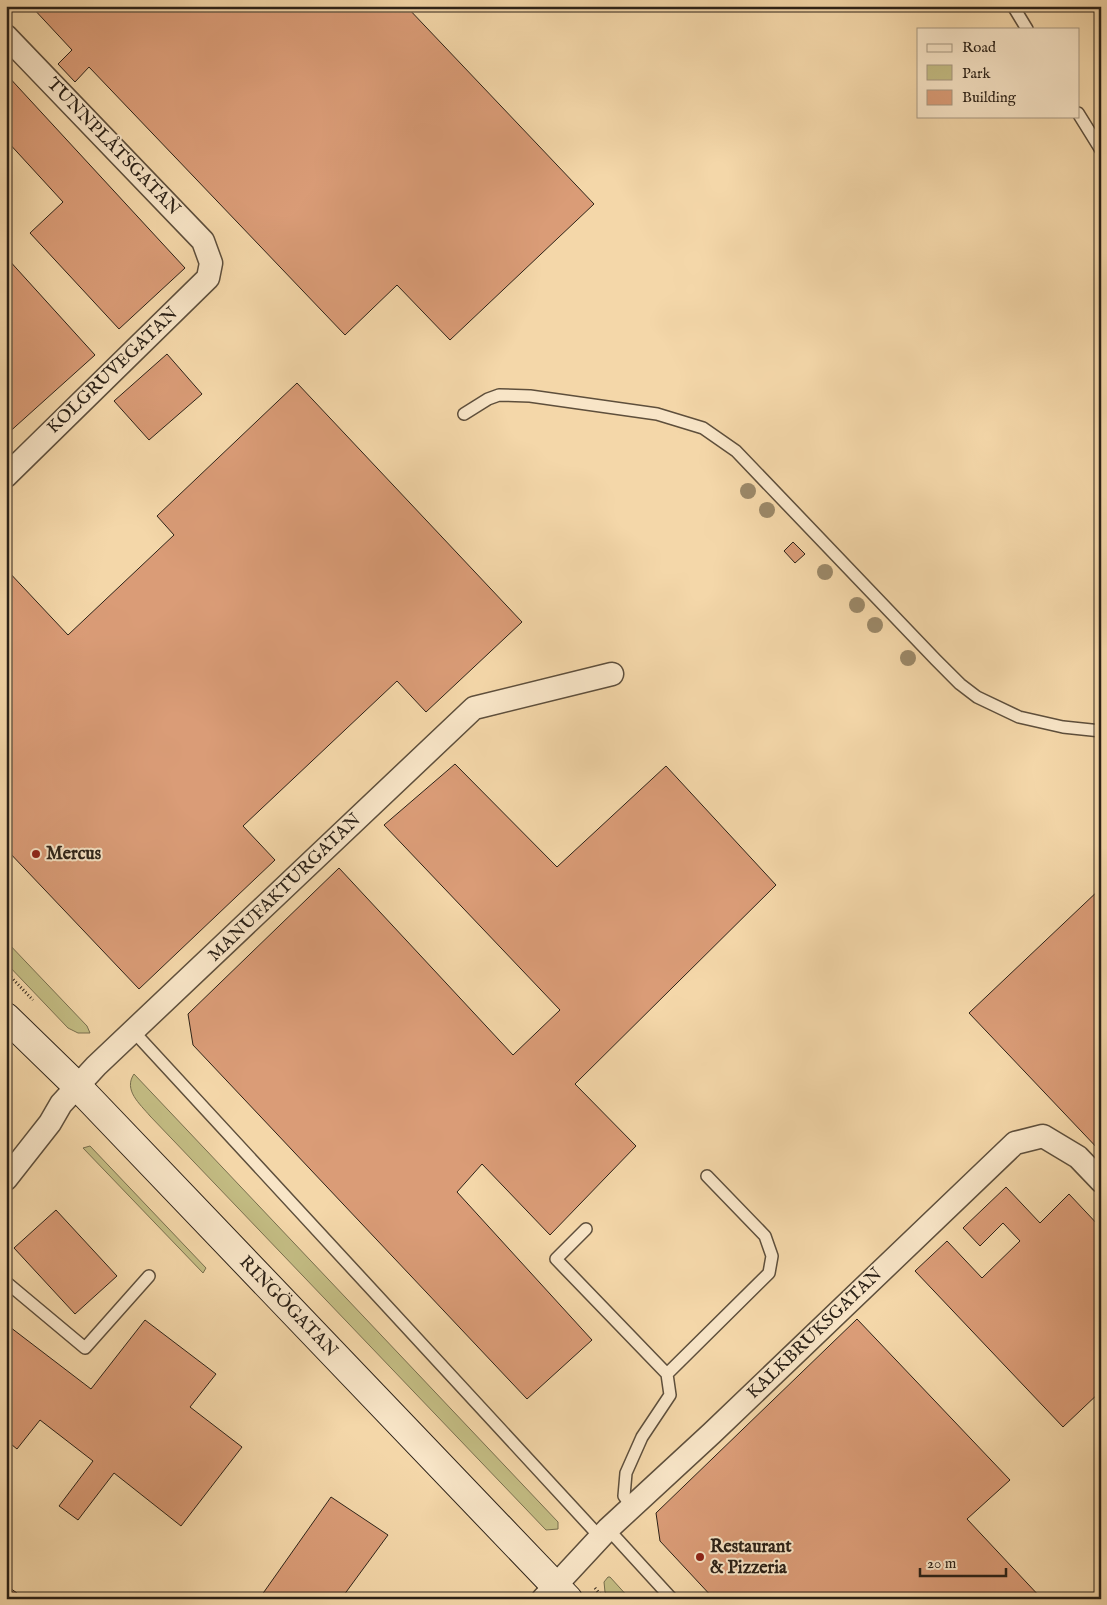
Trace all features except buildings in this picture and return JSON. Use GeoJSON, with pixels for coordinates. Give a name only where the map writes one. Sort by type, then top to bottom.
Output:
{"type":"FeatureCollection","features":[{"type":"Feature","properties":{"kind":"street","name":"TUNNPLÅTSGATAN"},"geometry":{"type":"LineString","coordinates":[[6,36],[203,241],[211,262]]}},
{"type":"Feature","properties":{"kind":"street","name":"KOLGRUVEGATAN"},"geometry":{"type":"LineString","coordinates":[[6,476],[208,278],[211,262]]}},
{"type":"Feature","properties":{"kind":"street","name":"MANUFAKTURGATAN"},"geometry":{"type":"LineString","coordinates":[[6,1180],[50,1123],[61,1104],[96,1066],[474,708],[612,674]]}},
{"type":"Feature","properties":{"kind":"street","name":"RINGÖGATAN"},"geometry":{"type":"LineString","coordinates":[[6,1017],[78,1087],[556,1594]]}},
{"type":"Feature","properties":{"kind":"street","name":"KALKBRUKSGATAN"},"geometry":{"type":"LineString","coordinates":[[556,1594],[604,1533],[712,1433],[1015,1144],[1043,1136],[1078,1157],[1101,1181]]}},
{"type":"Feature","properties":{"kind":"lane"},"geometry":{"type":"LineString","coordinates":[[1013,6],[1026,28]]}},
{"type":"Feature","properties":{"kind":"lane"},"geometry":{"type":"LineString","coordinates":[[1080,116],[1101,150]]}},
{"type":"Feature","properties":{"kind":"lane"},"geometry":{"type":"LineString","coordinates":[[464,414],[488,399],[499,395],[530,396],[657,414],[703,428],[736,451],[936,660],[960,684],[977,697],[1019,717],[1063,727],[1101,731]]}},
{"type":"Feature","properties":{"kind":"lane"},"geometry":{"type":"LineString","coordinates":[[134,1032],[604,1533],[672,1599]]}},
{"type":"Feature","properties":{"kind":"lane"},"geometry":{"type":"LineString","coordinates":[[667,1374],[769,1274],[772,1256],[765,1236],[707,1176]]}},
{"type":"Feature","properties":{"kind":"lane"},"geometry":{"type":"LineString","coordinates":[[586,1229],[556,1259],[667,1374],[670,1395],[642,1436],[626,1473],[624,1496],[632,1507]]}},
{"type":"Feature","properties":{"kind":"lane"},"geometry":{"type":"LineString","coordinates":[[6,1282],[85,1348],[148,1276]]}},
{"type":"Feature","properties":{"kind":"green space"},"geometry":{"type":"Polygon","coordinates":[[[6,941],[87,1026],[90,1033],[78,1033],[68,1028],[6,963],[6,941]]]}},
{"type":"Feature","properties":{"kind":"green space"},"geometry":{"type":"Polygon","coordinates":[[[134,1074],[558,1522],[558,1529],[546,1530],[150,1116],[134,1096],[130,1086],[134,1074]]]}},
{"type":"Feature","properties":{"kind":"green space"},"geometry":{"type":"Polygon","coordinates":[[[90,1146],[206,1268],[203,1273],[83,1148],[90,1146]]]}},
{"type":"Feature","properties":{"kind":"green space"},"geometry":{"type":"Polygon","coordinates":[[[608,1577],[630,1599],[610,1599],[605,1592],[604,1582],[608,1577]]]}},
{"type":"Feature","properties":{"kind":"place","name":"Mercus"},"geometry":{"type":"Point","coordinates":[36,854]}},
{"type":"Feature","properties":{"kind":"place","name":"Restaurant & Pizzeria"},"geometry":{"type":"Point","coordinates":[700,1557]}}]}
